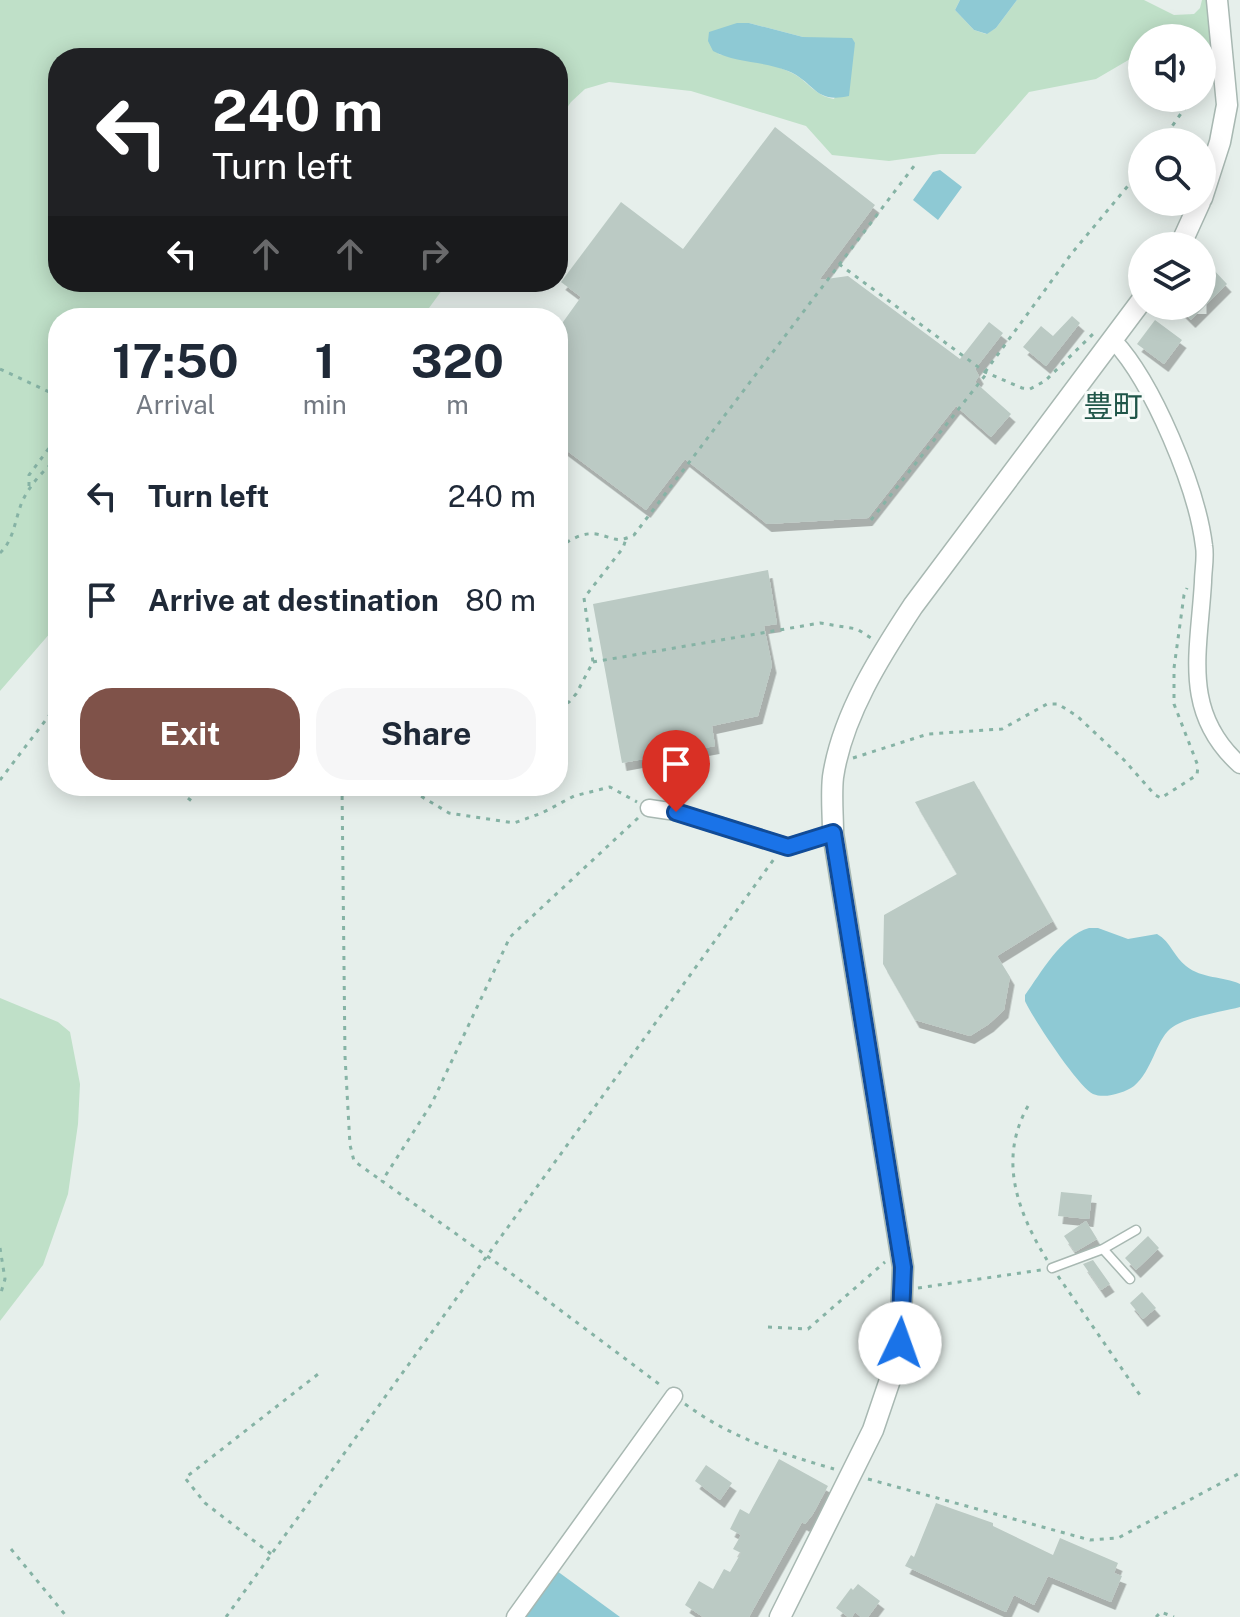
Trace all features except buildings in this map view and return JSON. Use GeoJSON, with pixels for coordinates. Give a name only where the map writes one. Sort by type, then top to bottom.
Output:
{"type":"FeatureCollection","features":[{"type":"Feature","properties":{"kind":"street"},"geometry":{"type":"LineString","coordinates":[[1216,154],[1227,105],[1217,0]]}},
{"type":"Feature","properties":{"kind":"street"},"geometry":{"type":"LineString","coordinates":[[780,1617],[873,1430],[900,1343],[900,1248],[833,833],[832,781],[838,755],[854,712],[885,648],[1128,320]]}},
{"type":"Feature","properties":{"kind":"street"},"geometry":{"type":"LineString","coordinates":[[1119,333],[1192,489],[1205,548],[1195,669],[1201,701],[1214,734],[1226,753],[1240,765]]}},
{"type":"Feature","properties":{"kind":"street"},"geometry":{"type":"LineString","coordinates":[[649,808],[676,812],[788,847],[833,833]]}},
{"type":"Feature","properties":{"kind":"street"},"geometry":{"type":"LineString","coordinates":[[515,1617],[674,1396]]}},
{"type":"Feature","properties":{"kind":"lane"},"geometry":{"type":"LineString","coordinates":[[1052,1268],[1103,1249],[1136,1230]]}},
{"type":"Feature","properties":{"kind":"lane"},"geometry":{"type":"LineString","coordinates":[[1103,1249],[1130,1279]]}},
{"type":"Feature","properties":{"kind":"path"},"geometry":{"type":"LineString","coordinates":[[568,541],[576,536],[596,534],[612,541],[634,535],[914,166]]}},
{"type":"Feature","properties":{"kind":"path"},"geometry":{"type":"LineString","coordinates":[[871,520],[986,372],[1072,253],[1128,186]]}},
{"type":"Feature","properties":{"kind":"path"},"geometry":{"type":"LineString","coordinates":[[839,264],[986,372],[1013,386],[1030,389],[1039,386],[1101,326],[1119,333]]}},
{"type":"Feature","properties":{"kind":"path"},"geometry":{"type":"LineString","coordinates":[[0,369],[48,391]]}},
{"type":"Feature","properties":{"kind":"path"},"geometry":{"type":"LineString","coordinates":[[29,490],[29,475],[48,449]]}},
{"type":"Feature","properties":{"kind":"path"},"geometry":{"type":"LineString","coordinates":[[0,553],[9,543],[23,500],[48,469]]}},
{"type":"Feature","properties":{"kind":"path"},"geometry":{"type":"LineString","coordinates":[[568,703],[593,662],[584,598],[623,548],[626,539]]}},
{"type":"Feature","properties":{"kind":"path"},"geometry":{"type":"LineString","coordinates":[[838,755],[854,758],[928,734],[1002,729],[1047,704],[1058,704],[1077,716],[1124,760],[1155,795],[1161,798],[1168,795],[1197,775],[1198,766],[1174,704],[1173,687],[1184,595],[1194,576],[1204,569]]}},
{"type":"Feature","properties":{"kind":"path"},"geometry":{"type":"LineString","coordinates":[[593,662],[820,623],[857,629],[885,648]]}},
{"type":"Feature","properties":{"kind":"path"},"geometry":{"type":"LineString","coordinates":[[0,780],[48,718]]}},
{"type":"Feature","properties":{"kind":"path"},"geometry":{"type":"LineString","coordinates":[[382,1181],[432,1103],[510,937],[649,808],[610,787],[574,796],[514,823],[449,813],[421,796]]}},
{"type":"Feature","properties":{"kind":"path"},"geometry":{"type":"LineString","coordinates":[[185,796],[193,802]]}},
{"type":"Feature","properties":{"kind":"path"},"geometry":{"type":"LineString","coordinates":[[342,796],[345,1056],[350,1145],[354,1161],[709,1422],[757,1446],[1090,1540],[1118,1538],[1240,1473]]}},
{"type":"Feature","properties":{"kind":"path"},"geometry":{"type":"LineString","coordinates":[[226,1617],[777,855],[788,847]]}},
{"type":"Feature","properties":{"kind":"path"},"geometry":{"type":"LineString","coordinates":[[0,1248],[5,1279],[0,1296]]}},
{"type":"Feature","properties":{"kind":"path"},"geometry":{"type":"LineString","coordinates":[[768,1327],[808,1329],[900,1248]]}},
{"type":"Feature","properties":{"kind":"path"},"geometry":{"type":"LineString","coordinates":[[902,1288],[1052,1268]]}},
{"type":"Feature","properties":{"kind":"path"},"geometry":{"type":"LineString","coordinates":[[271,1554],[205,1503],[185,1478],[322,1371]]}},
{"type":"Feature","properties":{"kind":"path"},"geometry":{"type":"LineString","coordinates":[[11,1549],[67,1617]]}},
{"type":"Feature","properties":{"kind":"path"},"geometry":{"type":"LineString","coordinates":[[1156,1617],[1161,1612],[1174,1617]]}},
{"type":"Feature","properties":{"kind":"green space"},"geometry":{"type":"Polygon","coordinates":[[[0,0],[960,0],[955,10],[974,30],[986,34],[996,28],[1017,0],[1144,0],[1174,15],[1194,14],[1202,0],[1208,0],[1210,24],[1128,24],[1128,60],[1096,79],[1029,92],[975,154],[940,154],[889,161],[832,155],[806,126],[691,91],[609,82],[585,89],[568,106],[568,48],[48,48],[48,292],[441,292],[429,308],[48,308],[48,636],[0,691],[0,0]],[[749,23],[718,54],[783,69],[798,76],[822,95],[834,99],[855,43],[803,37],[749,23]]]}},
{"type":"Feature","properties":{"kind":"green space"},"geometry":{"type":"Polygon","coordinates":[[[0,998],[58,1022],[70,1032],[80,1084],[68,1194],[43,1265],[0,1321],[0,998]]]}},
{"type":"Feature","properties":{"kind":"water"},"geometry":{"type":"Polygon","coordinates":[[[960,0],[1017,0],[996,28],[987,34],[974,30],[955,10],[960,0]]]}},
{"type":"Feature","properties":{"kind":"water"},"geometry":{"type":"Polygon","coordinates":[[[737,23],[749,23],[803,37],[852,38],[855,43],[849,96],[837,98],[821,95],[788,71],[713,51],[708,41],[709,32],[737,23]]]}},
{"type":"Feature","properties":{"kind":"water"},"geometry":{"type":"Polygon","coordinates":[[[940,170],[962,187],[938,220],[913,200],[933,172],[940,170]]]}},
{"type":"Feature","properties":{"kind":"water"},"geometry":{"type":"Polygon","coordinates":[[[1089,928],[1098,928],[1128,939],[1157,934],[1192,970],[1240,984],[1240,1007],[1176,1025],[1165,1034],[1134,1086],[1114,1094],[1093,1094],[1067,1066],[1025,1001],[1025,995],[1061,947],[1089,928]]]}},
{"type":"Feature","properties":{"kind":"water"},"geometry":{"type":"Polygon","coordinates":[[[557,1571],[620,1617],[523,1617],[557,1571]]]}},
{"type":"Feature","properties":{"kind":"district","name":"豊町"},"geometry":{"type":"Point","coordinates":[1113,407]}},
{"type":"Feature","properties":{"kind":"route"},"geometry":{"type":"LineString","coordinates":[[676,812],[788,847],[833,833],[903,1267],[900,1343]]}}]}
